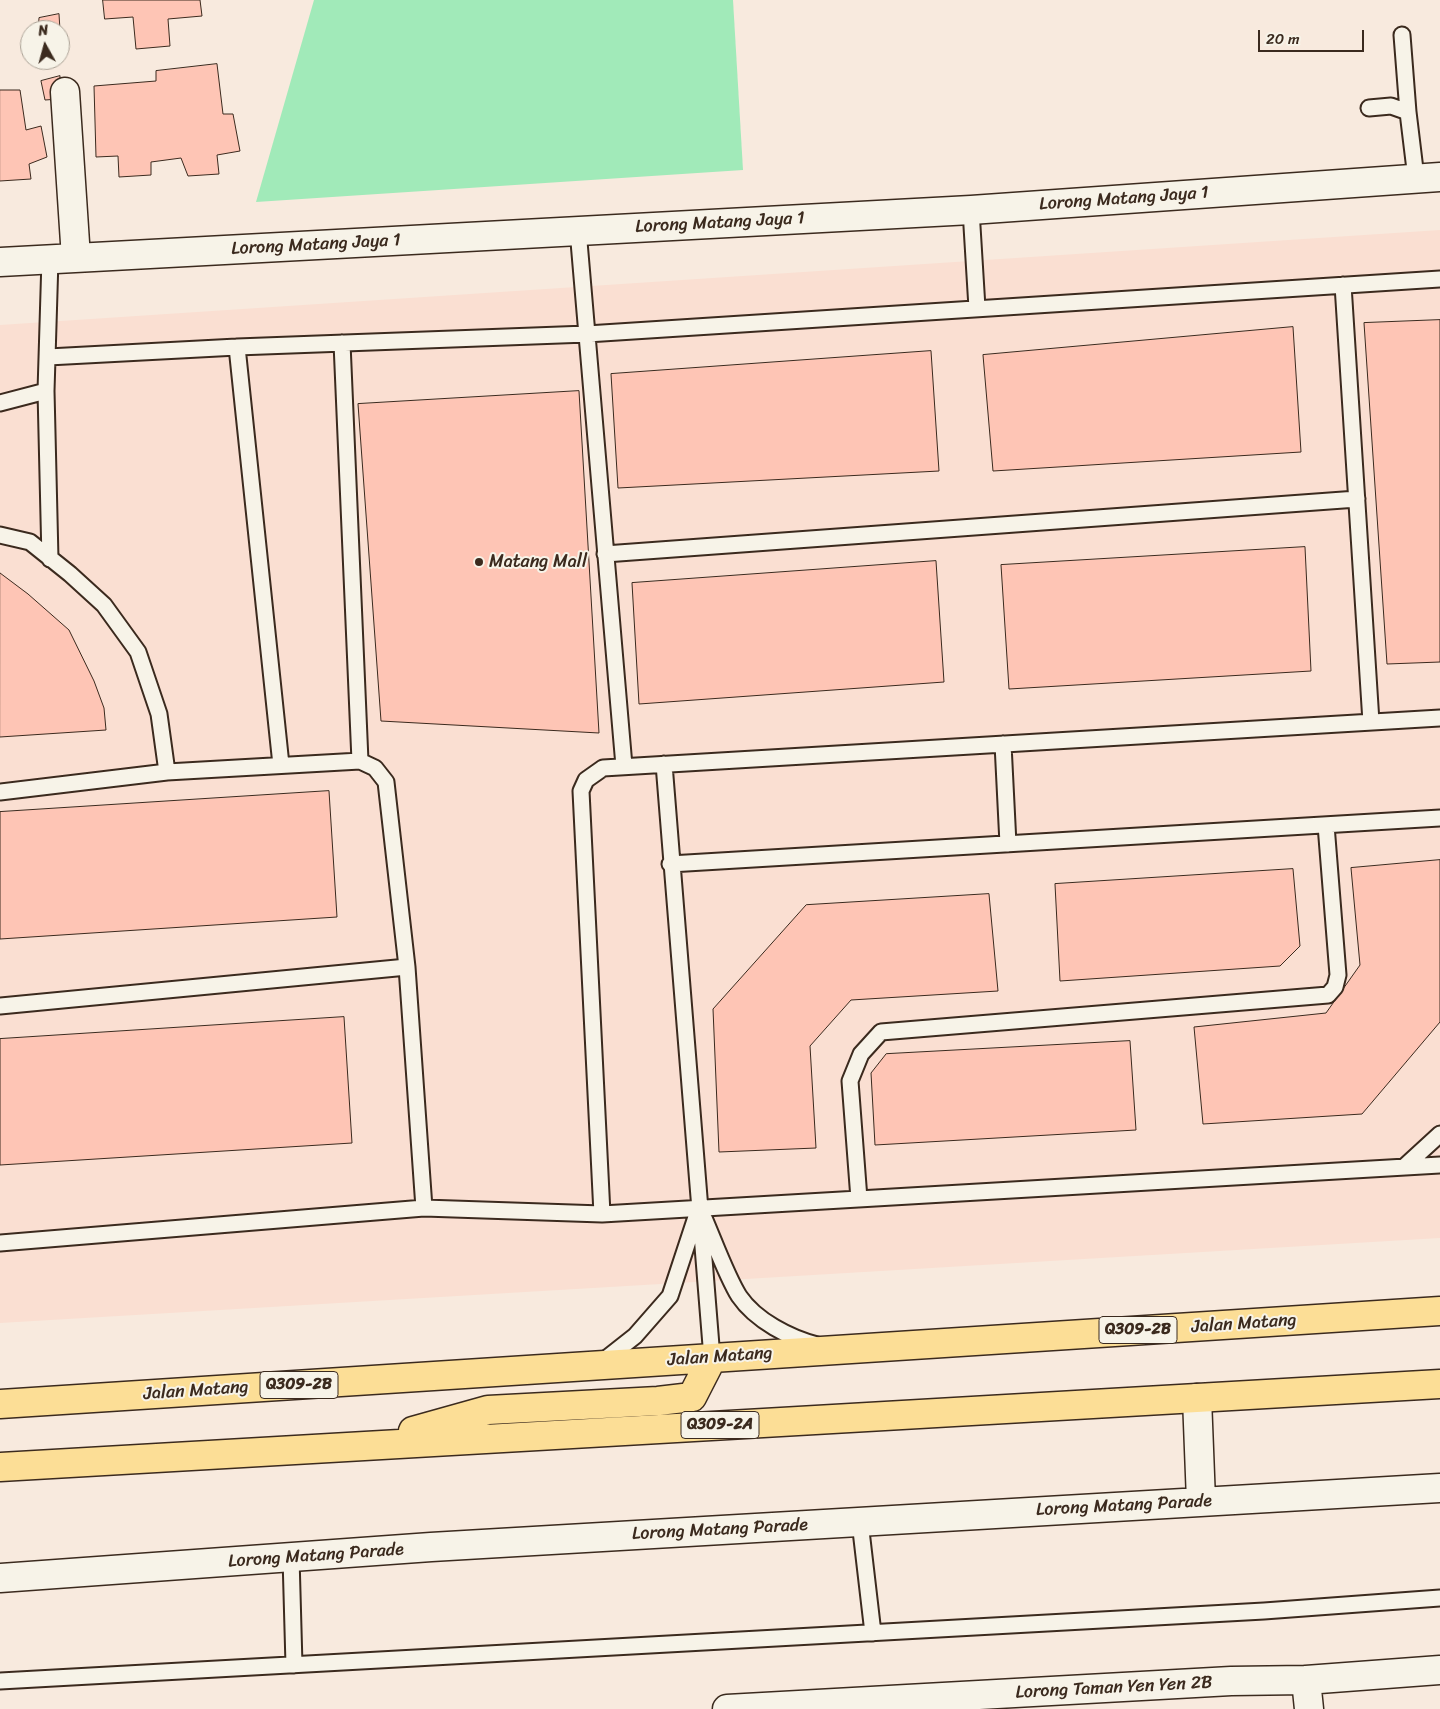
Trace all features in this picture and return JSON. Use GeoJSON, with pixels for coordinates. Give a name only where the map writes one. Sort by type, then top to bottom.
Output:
{"type":"FeatureCollection","features":[{"type":"Feature","properties":{"kind":"main road","name":"Jalan Matang"},"geometry":{"type":"LineString","coordinates":[[0,1404],[1440,1311]]}},
{"type":"Feature","properties":{"kind":"main road"},"geometry":{"type":"LineString","coordinates":[[365,1445],[488,1410],[658,1401],[692,1397],[712,1358]]}},
{"type":"Feature","properties":{"kind":"main road","name":"Q309-2A"},"geometry":{"type":"LineString","coordinates":[[0,1467],[1440,1384]]}},
{"type":"Feature","properties":{"kind":"street"},"geometry":{"type":"LineString","coordinates":[[63,258],[65,92]]}},
{"type":"Feature","properties":{"kind":"street","name":"Lorong Matang Jaya 1"},"geometry":{"type":"LineString","coordinates":[[0,262],[971,210],[1428,177]]}},
{"type":"Feature","properties":{"kind":"street"},"geometry":{"type":"LineString","coordinates":[[1197,1398],[1201,1501]]}},
{"type":"Feature","properties":{"kind":"street","name":"Lorong Matang Parade"},"geometry":{"type":"LineString","coordinates":[[0,1578],[431,1547],[1440,1488]]}},
{"type":"Feature","properties":{"kind":"street","name":"Lorong Taman Yen Yen 2B"},"geometry":{"type":"LineString","coordinates":[[727,1709],[1231,1681],[1306,1680],[1440,1670]]}},
{"type":"Feature","properties":{"kind":"street"},"geometry":{"type":"LineString","coordinates":[[1306,1680],[1309,1709]]}},
{"type":"Feature","properties":{"kind":"lane"},"geometry":{"type":"LineString","coordinates":[[1402,35],[1408,112],[1428,177]]}},
{"type":"Feature","properties":{"kind":"lane"},"geometry":{"type":"LineString","coordinates":[[1369,108],[1391,106],[1408,112]]}},
{"type":"Feature","properties":{"kind":"lane"},"geometry":{"type":"LineString","coordinates":[[971,210],[976,308]]}},
{"type":"Feature","properties":{"kind":"lane"},"geometry":{"type":"LineString","coordinates":[[578,230],[624,766]]}},
{"type":"Feature","properties":{"kind":"lane"},"geometry":{"type":"LineString","coordinates":[[50,558],[46,391],[48,357],[63,258]]}},
{"type":"Feature","properties":{"kind":"lane"},"geometry":{"type":"LineString","coordinates":[[48,357],[237,347],[587,334],[1440,279]]}},
{"type":"Feature","properties":{"kind":"lane"},"geometry":{"type":"LineString","coordinates":[[1343,285],[1371,722]]}},
{"type":"Feature","properties":{"kind":"lane"},"geometry":{"type":"LineString","coordinates":[[342,343],[360,761]]}},
{"type":"Feature","properties":{"kind":"lane"},"geometry":{"type":"LineString","coordinates":[[237,347],[281,765]]}},
{"type":"Feature","properties":{"kind":"lane"},"geometry":{"type":"LineString","coordinates":[[0,404],[46,391]]}},
{"type":"Feature","properties":{"kind":"lane"},"geometry":{"type":"LineString","coordinates":[[605,554],[1357,499]]}},
{"type":"Feature","properties":{"kind":"lane"},"geometry":{"type":"LineString","coordinates":[[0,535],[30,542],[50,558],[104,605],[138,652],[159,714],[167,772]]}},
{"type":"Feature","properties":{"kind":"lane"},"geometry":{"type":"LineString","coordinates":[[602,1214],[581,791],[586,780],[603,768],[1440,718]]}},
{"type":"Feature","properties":{"kind":"lane"},"geometry":{"type":"LineString","coordinates":[[1003,744],[1008,844]]}},
{"type":"Feature","properties":{"kind":"lane"},"geometry":{"type":"LineString","coordinates":[[0,792],[167,772],[360,761],[375,768],[386,782],[407,967],[424,1208]]}},
{"type":"Feature","properties":{"kind":"lane"},"geometry":{"type":"LineString","coordinates":[[664,764],[670,864],[712,1358]]}},
{"type":"Feature","properties":{"kind":"lane"},"geometry":{"type":"LineString","coordinates":[[670,864],[1440,818]]}},
{"type":"Feature","properties":{"kind":"lane"},"geometry":{"type":"LineString","coordinates":[[859,1199],[850,1081],[861,1054],[881,1032],[1328,995],[1335,987],[1338,975],[1326,825]]}},
{"type":"Feature","properties":{"kind":"lane"},"geometry":{"type":"LineString","coordinates":[[0,1006],[407,967]]}},
{"type":"Feature","properties":{"kind":"lane"},"geometry":{"type":"LineString","coordinates":[[1404,1167],[1440,1134]]}},
{"type":"Feature","properties":{"kind":"lane"},"geometry":{"type":"LineString","coordinates":[[0,1242],[424,1208],[602,1214],[1440,1165]]}},
{"type":"Feature","properties":{"kind":"lane"},"geometry":{"type":"LineString","coordinates":[[699,1208],[740,1297],[761,1320],[806,1342],[836,1350]]}},
{"type":"Feature","properties":{"kind":"lane"},"geometry":{"type":"LineString","coordinates":[[598,1366],[636,1336],[670,1296],[699,1208]]}},
{"type":"Feature","properties":{"kind":"lane"},"geometry":{"type":"LineString","coordinates":[[860,1522],[874,1633]]}},
{"type":"Feature","properties":{"kind":"lane"},"geometry":{"type":"LineString","coordinates":[[291,1557],[294,1665]]}},
{"type":"Feature","properties":{"kind":"lane"},"geometry":{"type":"LineString","coordinates":[[0,1681],[1264,1612],[1440,1598]]}},
{"type":"Feature","properties":{"kind":"shaded area"},"geometry":{"type":"Polygon","coordinates":[[[1440,230],[1440,1238],[0,1323],[0,325],[1440,230]]]}},
{"type":"Feature","properties":{"kind":"green space"},"geometry":{"type":"Polygon","coordinates":[[[314,0],[733,0],[743,170],[256,202],[314,0]]]}},
{"type":"Feature","properties":{"kind":"building"},"geometry":{"type":"Polygon","coordinates":[[[103,0],[200,0],[202,16],[168,19],[170,46],[136,49],[133,17],[105,19],[103,0]]]}},
{"type":"Feature","properties":{"kind":"building"},"geometry":{"type":"Polygon","coordinates":[[[59,14],[59,20],[39,20],[39,18],[59,14]]]}},
{"type":"Feature","properties":{"kind":"building"},"geometry":{"type":"Polygon","coordinates":[[[217,64],[223,114],[233,114],[240,151],[217,155],[219,174],[188,176],[181,158],[151,162],[151,175],[119,177],[118,156],[96,157],[94,86],[156,81],[156,71],[217,64]]]}},
{"type":"Feature","properties":{"kind":"building"},"geometry":{"type":"Polygon","coordinates":[[[60,76],[59,99],[45,100],[41,81],[60,76]]]}},
{"type":"Feature","properties":{"kind":"building"},"geometry":{"type":"Polygon","coordinates":[[[0,90],[20,90],[26,130],[41,126],[47,157],[29,164],[31,179],[0,181],[0,90]]]}},
{"type":"Feature","properties":{"kind":"building"},"geometry":{"type":"Polygon","coordinates":[[[1440,320],[1440,662],[1387,664],[1364,323],[1440,320]]]}},
{"type":"Feature","properties":{"kind":"building"},"geometry":{"type":"Polygon","coordinates":[[[1293,327],[1301,452],[993,471],[983,355],[1293,327]]]}},
{"type":"Feature","properties":{"kind":"building"},"geometry":{"type":"Polygon","coordinates":[[[931,351],[939,471],[618,488],[611,374],[931,351]]]}},
{"type":"Feature","properties":{"kind":"building","name":"Matang Mall"},"geometry":{"type":"Polygon","coordinates":[[[579,391],[599,733],[381,721],[358,404],[579,391]]]}},
{"type":"Feature","properties":{"kind":"building"},"geometry":{"type":"Polygon","coordinates":[[[1305,547],[1311,671],[1009,689],[1001,565],[1305,547]]]}},
{"type":"Feature","properties":{"kind":"building"},"geometry":{"type":"Polygon","coordinates":[[[936,561],[944,682],[639,704],[632,583],[936,561]]]}},
{"type":"Feature","properties":{"kind":"building"},"geometry":{"type":"Polygon","coordinates":[[[0,573],[28,594],[69,630],[94,681],[104,708],[106,730],[0,737],[0,573]]]}},
{"type":"Feature","properties":{"kind":"building"},"geometry":{"type":"Polygon","coordinates":[[[329,791],[337,917],[0,939],[0,812],[329,791]]]}},
{"type":"Feature","properties":{"kind":"building"},"geometry":{"type":"Polygon","coordinates":[[[1440,860],[1440,1022],[1362,1114],[1203,1124],[1194,1027],[1326,1013],[1360,965],[1351,868],[1440,860]]]}},
{"type":"Feature","properties":{"kind":"building"},"geometry":{"type":"Polygon","coordinates":[[[1293,869],[1300,946],[1280,966],[1060,981],[1055,884],[1293,869]]]}},
{"type":"Feature","properties":{"kind":"building"},"geometry":{"type":"Polygon","coordinates":[[[989,894],[998,991],[851,1000],[810,1046],[816,1148],[719,1152],[713,1009],[806,905],[989,894]]]}},
{"type":"Feature","properties":{"kind":"building"},"geometry":{"type":"Polygon","coordinates":[[[344,1017],[352,1143],[0,1165],[0,1039],[344,1017]]]}},
{"type":"Feature","properties":{"kind":"building"},"geometry":{"type":"Polygon","coordinates":[[[1130,1041],[1136,1130],[875,1145],[871,1073],[886,1054],[1130,1041]]]}},
{"type":"Feature","properties":{"kind":"place","name":"Matang Mall"},"geometry":{"type":"Point","coordinates":[479,562]}}]}
